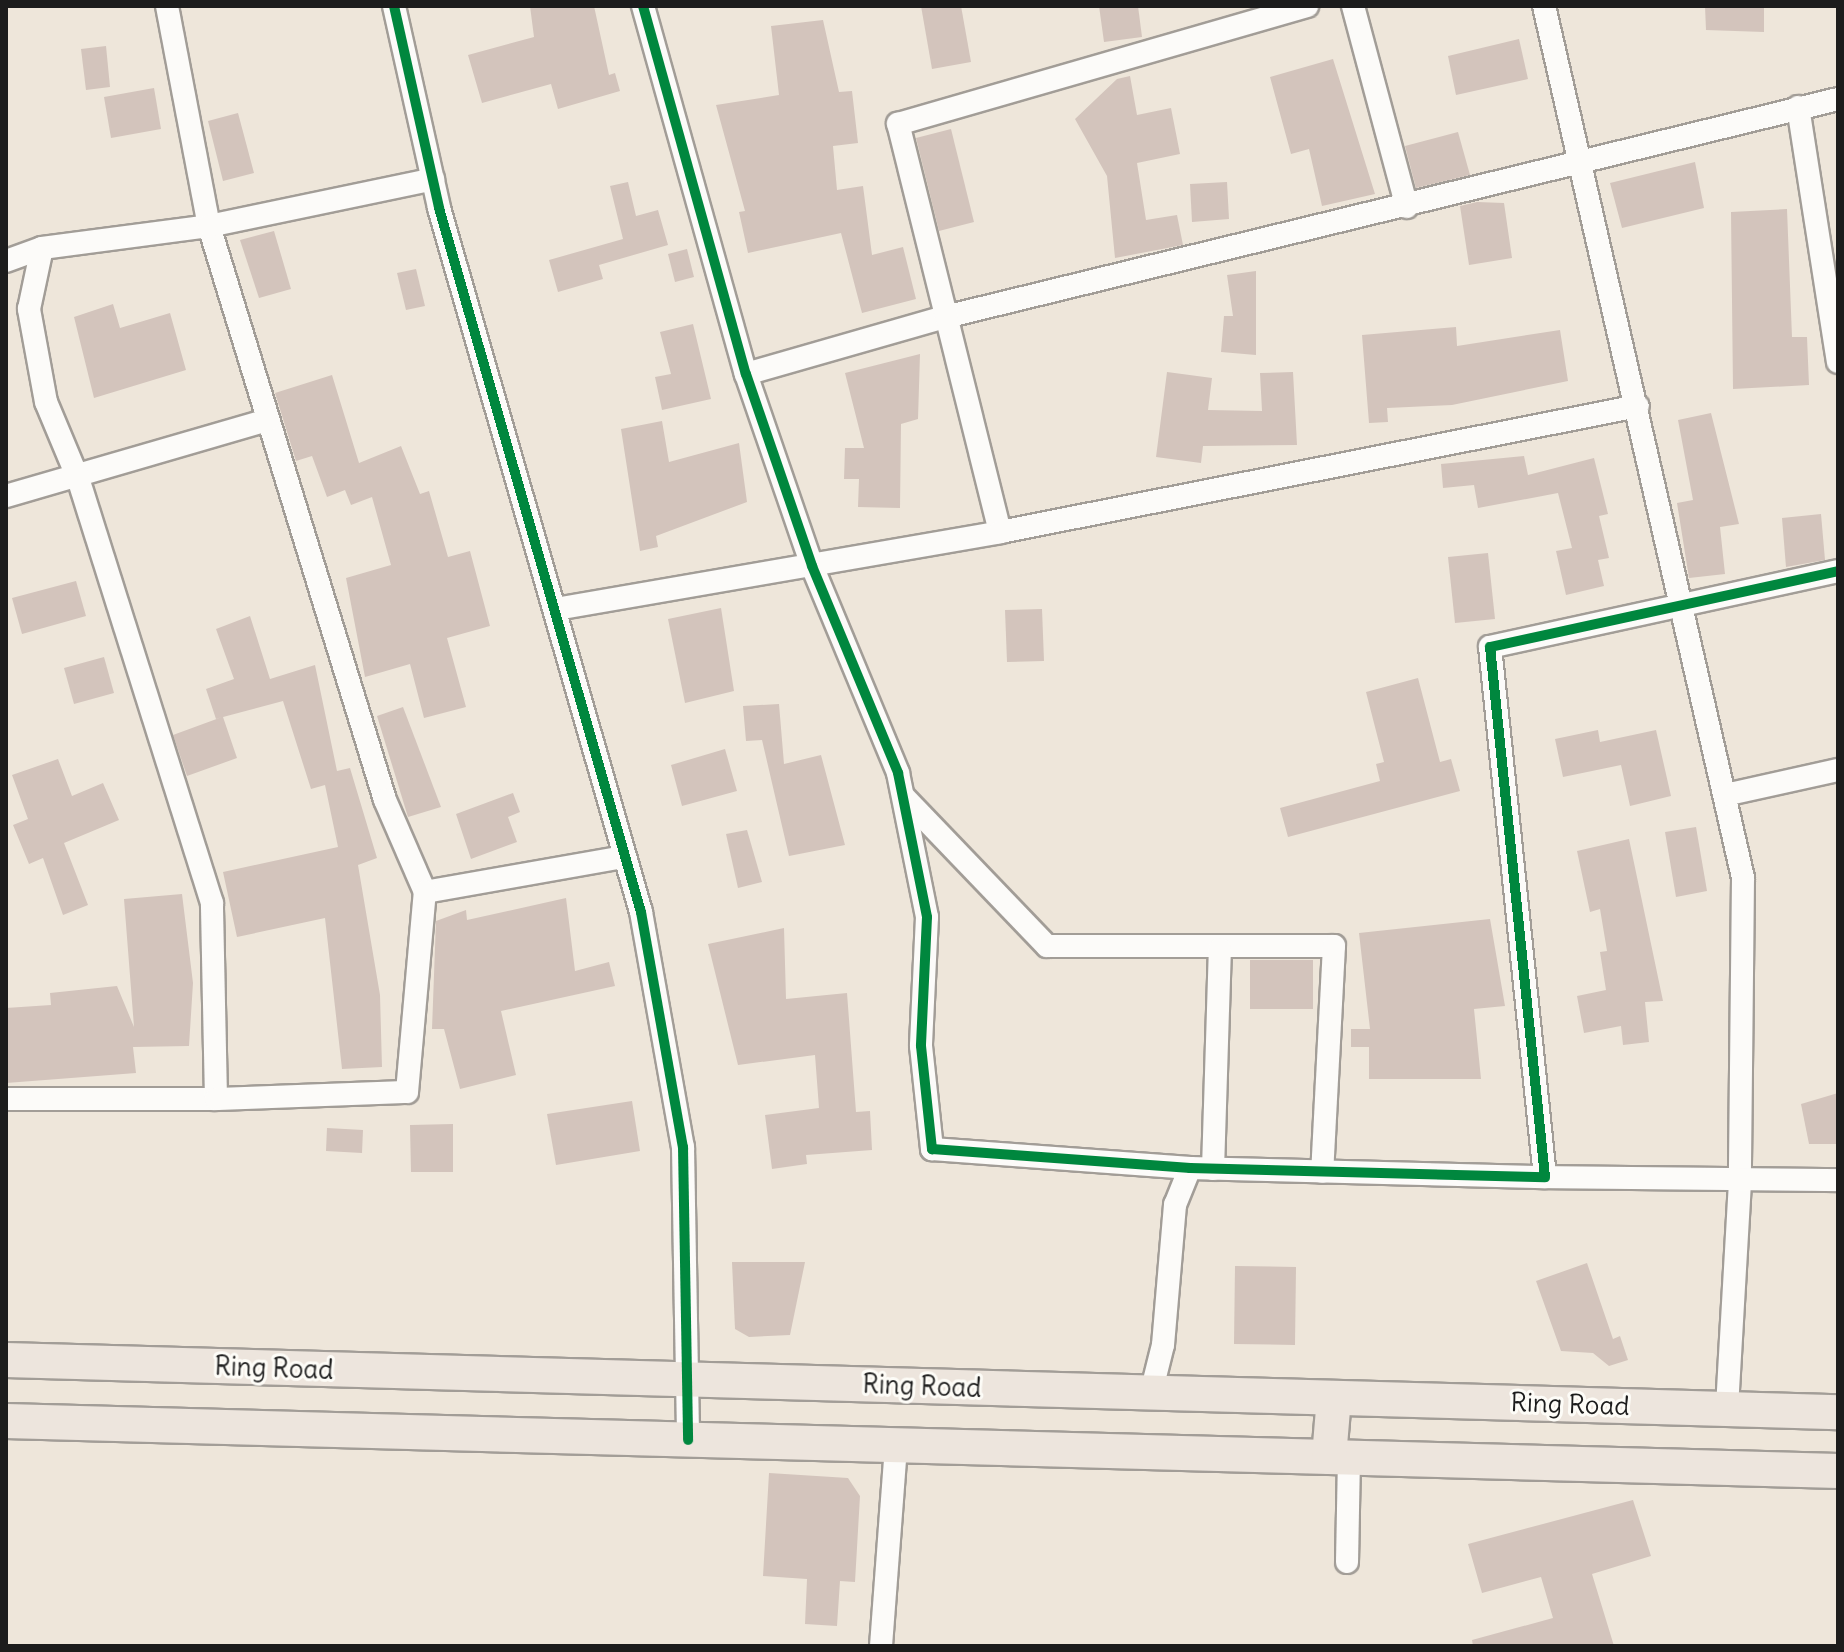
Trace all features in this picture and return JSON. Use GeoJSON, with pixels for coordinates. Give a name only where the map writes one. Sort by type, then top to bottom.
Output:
{"type":"FeatureCollection","features":[{"type":"Feature","properties":{"kind":"main road","name":"Ring Road"},"geometry":{"type":"LineString","coordinates":[[6,1360],[1838,1412]]}},
{"type":"Feature","properties":{"kind":"main road"},"geometry":{"type":"LineString","coordinates":[[1334,1398],[1339,1458]]}},
{"type":"Feature","properties":{"kind":"main road"},"geometry":{"type":"LineString","coordinates":[[6,1421],[1838,1471]]}},
{"type":"Feature","properties":{"kind":"street"},"geometry":{"type":"LineString","coordinates":[[6,1099],[216,1099],[407,1092],[425,892],[385,800],[209,226],[167,6]]}},
{"type":"Feature","properties":{"kind":"street"},"geometry":{"type":"LineString","coordinates":[[394,6],[433,179],[641,912],[683,1147],[688,1440]]}},
{"type":"Feature","properties":{"kind":"street"},"geometry":{"type":"LineString","coordinates":[[643,6],[746,374],[812,566],[903,796],[927,917],[921,1046],[932,1149],[1201,1169],[1740,1182],[1838,1180]]}},
{"type":"Feature","properties":{"kind":"street"},"geometry":{"type":"LineString","coordinates":[[1000,532],[898,124],[1307,6]]}},
{"type":"Feature","properties":{"kind":"street"},"geometry":{"type":"LineString","coordinates":[[1353,6],[1407,207]]}},
{"type":"Feature","properties":{"kind":"street"},"geometry":{"type":"LineString","coordinates":[[1544,6],[1586,163],[1743,878],[1740,1182],[1727,1409]]}},
{"type":"Feature","properties":{"kind":"street"},"geometry":{"type":"LineString","coordinates":[[746,374],[945,317],[1407,207],[1838,99]]}},
{"type":"Feature","properties":{"kind":"street"},"geometry":{"type":"LineString","coordinates":[[1798,107],[1838,362]]}},
{"type":"Feature","properties":{"kind":"street"},"geometry":{"type":"LineString","coordinates":[[6,261],[42,248],[209,226],[433,179]]}},
{"type":"Feature","properties":{"kind":"street"},"geometry":{"type":"LineString","coordinates":[[42,248],[29,309],[46,402],[77,476],[212,903],[216,1099]]}},
{"type":"Feature","properties":{"kind":"street"},"geometry":{"type":"LineString","coordinates":[[556,609],[1000,532],[1638,406]]}},
{"type":"Feature","properties":{"kind":"street"},"geometry":{"type":"LineString","coordinates":[[6,496],[268,420]]}},
{"type":"Feature","properties":{"kind":"street"},"geometry":{"type":"LineString","coordinates":[[1545,1177],[1490,647],[1684,611],[1838,571]]}},
{"type":"Feature","properties":{"kind":"street"},"geometry":{"type":"LineString","coordinates":[[1725,795],[1838,770]]}},
{"type":"Feature","properties":{"kind":"street"},"geometry":{"type":"LineString","coordinates":[[903,796],[1047,946],[1220,949],[1334,946],[1322,1172]]}},
{"type":"Feature","properties":{"kind":"street"},"geometry":{"type":"LineString","coordinates":[[425,892],[624,857]]}},
{"type":"Feature","properties":{"kind":"street"},"geometry":{"type":"LineString","coordinates":[[1151,1393],[1163,1345],[1175,1205],[1201,1169],[1220,949]]}},
{"type":"Feature","properties":{"kind":"street"},"geometry":{"type":"LineString","coordinates":[[881,1646],[896,1446]]}},
{"type":"Feature","properties":{"kind":"street"},"geometry":{"type":"LineString","coordinates":[[1339,1458],[1347,1562]]}},
{"type":"Feature","properties":{"kind":"building"},"geometry":{"type":"Polygon","coordinates":[[[530,6],[594,6],[609,75],[615,73],[620,91],[558,109],[551,84],[482,103],[468,55],[534,37],[530,6]]]}},
{"type":"Feature","properties":{"kind":"building"},"geometry":{"type":"Polygon","coordinates":[[[921,6],[961,6],[971,62],[932,69],[921,6]]]}},
{"type":"Feature","properties":{"kind":"building"},"geometry":{"type":"Polygon","coordinates":[[[1099,6],[1138,6],[1142,37],[1104,42],[1099,6]]]}},
{"type":"Feature","properties":{"kind":"building"},"geometry":{"type":"Polygon","coordinates":[[[1705,6],[1764,6],[1764,32],[1706,30],[1705,6]]]}},
{"type":"Feature","properties":{"kind":"building"},"geometry":{"type":"Polygon","coordinates":[[[823,20],[839,92],[852,91],[858,143],[833,146],[837,190],[863,186],[872,255],[903,247],[916,299],[862,313],[841,233],[748,253],[739,212],[745,211],[716,105],[779,95],[771,26],[823,20]]]}},
{"type":"Feature","properties":{"kind":"building"},"geometry":{"type":"Polygon","coordinates":[[[1519,39],[1528,79],[1456,95],[1448,56],[1519,39]]]}},
{"type":"Feature","properties":{"kind":"building"},"geometry":{"type":"Polygon","coordinates":[[[106,46],[110,87],[86,90],[81,49],[106,46]]]}},
{"type":"Feature","properties":{"kind":"building"},"geometry":{"type":"Polygon","coordinates":[[[1333,59],[1375,194],[1322,206],[1309,149],[1291,154],[1270,77],[1333,59]]]}},
{"type":"Feature","properties":{"kind":"building"},"geometry":{"type":"Polygon","coordinates":[[[1130,76],[1137,115],[1171,108],[1180,154],[1137,163],[1146,220],[1177,215],[1183,245],[1115,258],[1107,176],[1075,119],[1117,79],[1130,76]]]}},
{"type":"Feature","properties":{"kind":"building"},"geometry":{"type":"Polygon","coordinates":[[[154,88],[161,129],[111,138],[104,97],[154,88]]]}},
{"type":"Feature","properties":{"kind":"building"},"geometry":{"type":"Polygon","coordinates":[[[238,113],[254,173],[223,181],[208,121],[238,113]]]}},
{"type":"Feature","properties":{"kind":"building"},"geometry":{"type":"Polygon","coordinates":[[[951,129],[974,222],[939,231],[916,138],[951,129]]]}},
{"type":"Feature","properties":{"kind":"building"},"geometry":{"type":"Polygon","coordinates":[[[1458,132],[1470,175],[1416,188],[1405,146],[1458,132]]]}},
{"type":"Feature","properties":{"kind":"building"},"geometry":{"type":"Polygon","coordinates":[[[1695,162],[1704,208],[1622,228],[1610,183],[1695,162]]]}},
{"type":"Feature","properties":{"kind":"building"},"geometry":{"type":"Polygon","coordinates":[[[628,182],[636,216],[658,210],[668,245],[599,265],[603,279],[558,292],[549,260],[623,239],[610,186],[628,182]]]}},
{"type":"Feature","properties":{"kind":"building"},"geometry":{"type":"Polygon","coordinates":[[[1227,182],[1229,219],[1192,222],[1190,184],[1227,182]]]}},
{"type":"Feature","properties":{"kind":"building"},"geometry":{"type":"Polygon","coordinates":[[[1477,202],[1504,203],[1512,258],[1469,265],[1460,206],[1477,202]]]}},
{"type":"Feature","properties":{"kind":"building"},"geometry":{"type":"Polygon","coordinates":[[[1787,209],[1792,337],[1807,337],[1809,385],[1733,389],[1731,212],[1787,209]]]}},
{"type":"Feature","properties":{"kind":"building"},"geometry":{"type":"Polygon","coordinates":[[[274,231],[291,289],[259,298],[240,240],[274,231]]]}},
{"type":"Feature","properties":{"kind":"building"},"geometry":{"type":"Polygon","coordinates":[[[687,249],[694,277],[675,282],[668,254],[687,249]]]}},
{"type":"Feature","properties":{"kind":"building"},"geometry":{"type":"Polygon","coordinates":[[[416,269],[425,306],[406,310],[397,273],[416,269]]]}},
{"type":"Feature","properties":{"kind":"building"},"geometry":{"type":"Polygon","coordinates":[[[1256,271],[1256,355],[1221,352],[1224,316],[1233,316],[1227,275],[1256,271]]]}},
{"type":"Feature","properties":{"kind":"building"},"geometry":{"type":"Polygon","coordinates":[[[113,304],[120,328],[170,313],[186,370],[94,398],[74,317],[113,304]]]}},
{"type":"Feature","properties":{"kind":"building"},"geometry":{"type":"Polygon","coordinates":[[[693,324],[711,399],[662,410],[655,377],[671,374],[660,332],[693,324]]]}},
{"type":"Feature","properties":{"kind":"building"},"geometry":{"type":"Polygon","coordinates":[[[1456,327],[1457,346],[1560,330],[1568,381],[1452,405],[1387,408],[1388,422],[1369,423],[1362,335],[1456,327]]]}},
{"type":"Feature","properties":{"kind":"building"},"geometry":{"type":"Polygon","coordinates":[[[920,354],[918,419],[901,424],[900,508],[858,507],[859,479],[844,479],[845,448],[864,448],[845,373],[920,354]]]}},
{"type":"Feature","properties":{"kind":"building"},"geometry":{"type":"Polygon","coordinates":[[[1167,372],[1212,378],[1208,410],[1262,411],[1260,373],[1293,372],[1297,445],[1203,446],[1201,463],[1156,457],[1167,372]]]}},
{"type":"Feature","properties":{"kind":"building"},"geometry":{"type":"Polygon","coordinates":[[[332,375],[359,463],[401,446],[420,494],[429,491],[448,557],[470,551],[490,626],[447,638],[466,707],[424,718],[410,664],[365,677],[346,578],[391,565],[372,497],[351,505],[345,490],[327,497],[312,456],[296,461],[275,393],[332,375]]]}},
{"type":"Feature","properties":{"kind":"building"},"geometry":{"type":"Polygon","coordinates":[[[1711,413],[1739,524],[1720,527],[1725,574],[1689,578],[1677,503],[1693,500],[1678,420],[1711,413]]]}},
{"type":"Feature","properties":{"kind":"building"},"geometry":{"type":"Polygon","coordinates":[[[662,421],[669,462],[739,443],[747,502],[656,536],[658,547],[640,551],[621,429],[662,421]]]}},
{"type":"Feature","properties":{"kind":"building"},"geometry":{"type":"Polygon","coordinates":[[[1524,456],[1528,475],[1594,458],[1608,514],[1599,516],[1609,558],[1598,560],[1604,586],[1566,595],[1556,551],[1572,548],[1558,493],[1478,508],[1474,485],[1443,488],[1441,464],[1524,456]]]}},
{"type":"Feature","properties":{"kind":"building"},"geometry":{"type":"Polygon","coordinates":[[[1821,514],[1825,560],[1786,567],[1782,518],[1821,514]]]}},
{"type":"Feature","properties":{"kind":"building"},"geometry":{"type":"Polygon","coordinates":[[[1488,553],[1495,619],[1455,623],[1448,557],[1488,553]]]}},
{"type":"Feature","properties":{"kind":"building"},"geometry":{"type":"Polygon","coordinates":[[[76,581],[86,616],[22,634],[12,598],[76,581]]]}},
{"type":"Feature","properties":{"kind":"building"},"geometry":{"type":"Polygon","coordinates":[[[721,608],[734,691],[685,703],[668,619],[721,608]]]}},
{"type":"Feature","properties":{"kind":"building"},"geometry":{"type":"Polygon","coordinates":[[[1042,609],[1044,661],[1007,662],[1005,610],[1042,609]]]}},
{"type":"Feature","properties":{"kind":"building"},"geometry":{"type":"Polygon","coordinates":[[[250,616],[270,679],[315,665],[337,771],[350,768],[377,858],[358,865],[380,995],[382,1067],[342,1069],[325,918],[237,937],[223,872],[338,847],[325,785],[311,789],[283,701],[223,717],[237,758],[187,776],[173,735],[222,717],[216,719],[206,689],[234,679],[216,629],[250,616]]]}},
{"type":"Feature","properties":{"kind":"building"},"geometry":{"type":"Polygon","coordinates":[[[104,657],[114,693],[74,704],[64,668],[104,657]]]}},
{"type":"Feature","properties":{"kind":"building"},"geometry":{"type":"Polygon","coordinates":[[[1418,678],[1440,762],[1451,759],[1460,791],[1288,837],[1280,808],[1380,781],[1376,764],[1384,762],[1366,692],[1418,678]]]}},
{"type":"Feature","properties":{"kind":"building"},"geometry":{"type":"Polygon","coordinates":[[[779,704],[784,764],[821,755],[845,845],[789,856],[762,740],[746,741],[743,706],[779,704]]]}},
{"type":"Feature","properties":{"kind":"building"},"geometry":{"type":"Polygon","coordinates":[[[403,707],[441,807],[408,817],[377,716],[403,707]]]}},
{"type":"Feature","properties":{"kind":"building"},"geometry":{"type":"Polygon","coordinates":[[[1598,730],[1600,742],[1656,730],[1671,796],[1630,806],[1621,765],[1563,777],[1555,739],[1598,730]]]}},
{"type":"Feature","properties":{"kind":"building"},"geometry":{"type":"Polygon","coordinates":[[[725,749],[737,791],[682,806],[671,765],[725,749]]]}},
{"type":"Feature","properties":{"kind":"building"},"geometry":{"type":"Polygon","coordinates":[[[58,759],[72,796],[103,783],[119,820],[64,843],[88,905],[63,915],[43,858],[29,864],[13,825],[28,819],[12,775],[58,759]]]}},
{"type":"Feature","properties":{"kind":"building"},"geometry":{"type":"Polygon","coordinates":[[[513,793],[520,812],[508,817],[517,842],[471,859],[456,814],[513,793]]]}},
{"type":"Feature","properties":{"kind":"building"},"geometry":{"type":"Polygon","coordinates":[[[1696,827],[1707,891],[1676,897],[1665,832],[1696,827]]]}},
{"type":"Feature","properties":{"kind":"building"},"geometry":{"type":"Polygon","coordinates":[[[747,830],[762,882],[738,888],[726,834],[747,830]]]}},
{"type":"Feature","properties":{"kind":"building"},"geometry":{"type":"Polygon","coordinates":[[[1629,839],[1663,1001],[1645,1002],[1649,1042],[1623,1045],[1621,1026],[1584,1033],[1577,996],[1606,990],[1600,952],[1607,951],[1600,909],[1590,912],[1577,851],[1629,839]]]}},
{"type":"Feature","properties":{"kind":"building"},"geometry":{"type":"Polygon","coordinates":[[[182,894],[193,983],[189,1046],[133,1047],[136,1073],[6,1083],[6,1008],[51,1005],[50,993],[117,986],[134,1027],[124,899],[182,894]]]}},
{"type":"Feature","properties":{"kind":"building"},"geometry":{"type":"Polygon","coordinates":[[[566,898],[575,971],[609,962],[615,986],[501,1011],[516,1075],[460,1089],[444,1029],[432,1029],[436,921],[466,910],[467,920],[566,898]]]}},
{"type":"Feature","properties":{"kind":"building"},"geometry":{"type":"Polygon","coordinates":[[[1490,919],[1505,1006],[1474,1009],[1481,1079],[1369,1079],[1369,1047],[1351,1047],[1351,1029],[1370,1029],[1359,933],[1490,919]]]}},
{"type":"Feature","properties":{"kind":"building"},"geometry":{"type":"Polygon","coordinates":[[[784,928],[786,999],[847,993],[856,1112],[870,1111],[872,1150],[806,1155],[807,1164],[772,1169],[765,1115],[819,1108],[815,1055],[738,1065],[708,944],[784,928]]]}},
{"type":"Feature","properties":{"kind":"building"},"geometry":{"type":"Polygon","coordinates":[[[1250,960],[1313,960],[1313,1009],[1250,1009],[1250,960]]]}},
{"type":"Feature","properties":{"kind":"building"},"geometry":{"type":"Polygon","coordinates":[[[1838,1093],[1838,1144],[1809,1144],[1801,1104],[1838,1093]]]}},
{"type":"Feature","properties":{"kind":"building"},"geometry":{"type":"Polygon","coordinates":[[[632,1101],[640,1151],[556,1165],[547,1114],[632,1101]]]}},
{"type":"Feature","properties":{"kind":"building"},"geometry":{"type":"Polygon","coordinates":[[[453,1124],[453,1172],[411,1172],[410,1125],[453,1124]]]}},
{"type":"Feature","properties":{"kind":"building"},"geometry":{"type":"Polygon","coordinates":[[[327,1128],[363,1130],[362,1153],[326,1151],[327,1128]]]}},
{"type":"Feature","properties":{"kind":"building"},"geometry":{"type":"Polygon","coordinates":[[[732,1262],[805,1262],[790,1335],[749,1337],[735,1329],[732,1262]]]}},
{"type":"Feature","properties":{"kind":"building"},"geometry":{"type":"Polygon","coordinates":[[[1587,1263],[1613,1339],[1620,1336],[1628,1360],[1609,1366],[1593,1353],[1561,1351],[1536,1281],[1587,1263]]]}},
{"type":"Feature","properties":{"kind":"building"},"geometry":{"type":"Polygon","coordinates":[[[1235,1266],[1296,1267],[1295,1345],[1234,1344],[1235,1266]]]}},
{"type":"Feature","properties":{"kind":"building"},"geometry":{"type":"Polygon","coordinates":[[[769,1473],[848,1478],[860,1496],[855,1582],[840,1581],[837,1626],[805,1624],[807,1579],[763,1576],[769,1473]]]}},
{"type":"Feature","properties":{"kind":"building"},"geometry":{"type":"Polygon","coordinates":[[[1633,1500],[1651,1556],[1592,1574],[1614,1646],[1473,1646],[1472,1640],[1553,1618],[1541,1577],[1482,1593],[1468,1544],[1633,1500]]]}},
{"type":"Feature","properties":{"kind":"cycle path"},"geometry":{"type":"LineString","coordinates":[[394,6],[439,208],[641,912],[683,1147],[688,1440]]}},
{"type":"Feature","properties":{"kind":"cycle path"},"geometry":{"type":"LineString","coordinates":[[643,6],[746,374],[812,566],[898,773],[927,917],[921,1046],[932,1149],[1190,1168],[1545,1177],[1490,647],[1838,571]]}}]}
